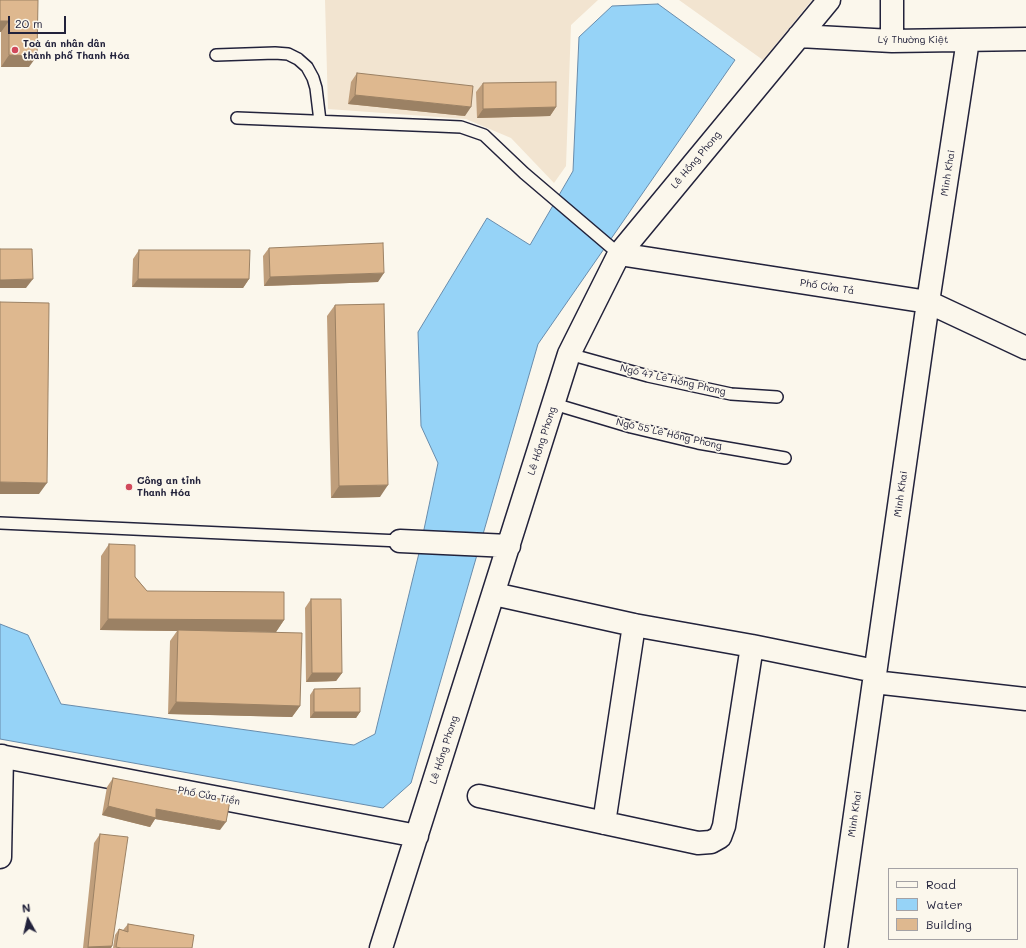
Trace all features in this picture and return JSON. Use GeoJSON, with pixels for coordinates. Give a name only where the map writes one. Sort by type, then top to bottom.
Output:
{"type":"FeatureCollection","features":[{"type":"Feature","properties":{"kind":"street","name":"Lê Hồng Phong"},"geometry":{"type":"LineString","coordinates":[[381,948],[569,354],[614,251],[829,0]]}},
{"type":"Feature","properties":{"kind":"street"},"geometry":{"type":"LineString","coordinates":[[892,0],[892,41]]}},
{"type":"Feature","properties":{"kind":"street","name":"Lý Thường Kiệt"},"geometry":{"type":"LineString","coordinates":[[799,36],[892,41],[1026,39]]}},
{"type":"Feature","properties":{"kind":"street","name":"Minh Khai"},"geometry":{"type":"LineString","coordinates":[[836,948],[928,302],[968,40]]}},
{"type":"Feature","properties":{"kind":"street","name":"Phố Cửa Tả"},"geometry":{"type":"LineString","coordinates":[[614,251],[928,302],[1026,348]]}},
{"type":"Feature","properties":{"kind":"street"},"geometry":{"type":"LineString","coordinates":[[400,541],[509,546]]}},
{"type":"Feature","properties":{"kind":"street"},"geometry":{"type":"LineString","coordinates":[[494,594],[634,625],[752,646],[874,676],[1026,699]]}},
{"type":"Feature","properties":{"kind":"street"},"geometry":{"type":"LineString","coordinates":[[604,823],[634,625]]}},
{"type":"Feature","properties":{"kind":"street"},"geometry":{"type":"LineString","coordinates":[[479,796],[698,844],[711,842],[720,837],[724,826],[752,646]]}},
{"type":"Feature","properties":{"kind":"street"},"geometry":{"type":"LineString","coordinates":[[0,857],[1,756]]}},
{"type":"Feature","properties":{"kind":"street","name":"Phố Cửa Tiền"},"geometry":{"type":"LineString","coordinates":[[1,756],[417,836]]}},
{"type":"Feature","properties":{"kind":"lane"},"geometry":{"type":"LineString","coordinates":[[216,55],[276,53],[288,54],[298,59],[307,67],[313,78],[316,88],[320,121]]}},
{"type":"Feature","properties":{"kind":"lane"},"geometry":{"type":"LineString","coordinates":[[237,118],[461,127],[484,135],[524,173],[614,251]]}},
{"type":"Feature","properties":{"kind":"lane","name":"Ngõ 47 Lê Hồng Phong"},"geometry":{"type":"LineString","coordinates":[[569,354],[648,376],[731,394],[778,397]]}},
{"type":"Feature","properties":{"kind":"lane","name":"Ngõ 55 Lê Hồng Phong"},"geometry":{"type":"LineString","coordinates":[[554,404],[631,427],[698,442],[786,458]]}},
{"type":"Feature","properties":{"kind":"lane"},"geometry":{"type":"LineString","coordinates":[[0,523],[400,541]]}},
{"type":"Feature","properties":{"kind":"shaded area"},"geometry":{"type":"Polygon","coordinates":[[[325,0],[598,0],[571,25],[566,166],[554,183],[511,138],[466,119],[328,109],[325,0]]]}},
{"type":"Feature","properties":{"kind":"shaded area"},"geometry":{"type":"Polygon","coordinates":[[[679,0],[812,0],[763,60],[679,0]]]}},
{"type":"Feature","properties":{"kind":"water"},"geometry":{"type":"Polygon","coordinates":[[[658,4],[735,60],[538,344],[411,783],[383,808],[0,739],[0,624],[28,635],[61,704],[354,745],[375,734],[419,553],[438,463],[421,426],[418,332],[487,218],[530,245],[573,171],[579,37],[612,6],[658,4]]]}},
{"type":"Feature","properties":{"kind":"building","name":"Toà án nhân dân thành phố Thanh Hóa"},"geometry":{"type":"Polygon","coordinates":[[[0,0],[38,0],[37,56],[9,55],[9,21],[0,21],[0,0]]]}},
{"type":"Feature","properties":{"kind":"building"},"geometry":{"type":"Polygon","coordinates":[[[357,73],[473,86],[471,107],[355,95],[357,73]]]}},
{"type":"Feature","properties":{"kind":"building"},"geometry":{"type":"Polygon","coordinates":[[[556,82],[556,107],[483,109],[483,83],[556,82]]]}},
{"type":"Feature","properties":{"kind":"building"},"geometry":{"type":"Polygon","coordinates":[[[383,243],[384,273],[270,277],[269,248],[383,243]]]}},
{"type":"Feature","properties":{"kind":"building"},"geometry":{"type":"Polygon","coordinates":[[[0,249],[32,249],[33,279],[0,280],[0,249]]]}},
{"type":"Feature","properties":{"kind":"building"},"geometry":{"type":"Polygon","coordinates":[[[139,250],[250,250],[249,279],[138,279],[139,250]]]}},
{"type":"Feature","properties":{"kind":"building"},"geometry":{"type":"Polygon","coordinates":[[[0,302],[49,303],[47,483],[0,482],[0,302]]]}},
{"type":"Feature","properties":{"kind":"building"},"geometry":{"type":"Polygon","coordinates":[[[384,304],[388,485],[339,486],[335,305],[384,304]]]}},
{"type":"Feature","properties":{"kind":"building"},"geometry":{"type":"Polygon","coordinates":[[[109,544],[135,545],[135,577],[147,591],[284,592],[284,620],[108,619],[109,544]]]}},
{"type":"Feature","properties":{"kind":"building"},"geometry":{"type":"Polygon","coordinates":[[[311,599],[341,599],[342,673],[312,673],[311,599]]]}},
{"type":"Feature","properties":{"kind":"building"},"geometry":{"type":"Polygon","coordinates":[[[178,630],[302,633],[300,706],[176,702],[178,630]]]}},
{"type":"Feature","properties":{"kind":"building"},"geometry":{"type":"Polygon","coordinates":[[[360,688],[360,712],[314,712],[314,689],[360,688]]]}},
{"type":"Feature","properties":{"kind":"building"},"geometry":{"type":"Polygon","coordinates":[[[113,778],[230,801],[226,822],[156,809],[156,818],[108,806],[113,778]]]}},
{"type":"Feature","properties":{"kind":"building"},"geometry":{"type":"Polygon","coordinates":[[[100,834],[128,837],[112,946],[88,947],[100,834]]]}},
{"type":"Feature","properties":{"kind":"building"},"geometry":{"type":"Polygon","coordinates":[[[128,924],[194,935],[192,948],[116,947],[119,929],[128,932],[128,924]]]}},
{"type":"Feature","properties":{"kind":"place","name":"Toà án nhân dân thành phố Thanh Hóa"},"geometry":{"type":"Point","coordinates":[15,50]}},
{"type":"Feature","properties":{"kind":"place","name":"Công an tỉnh Thanh Hóa"},"geometry":{"type":"Point","coordinates":[129,487]}}]}
